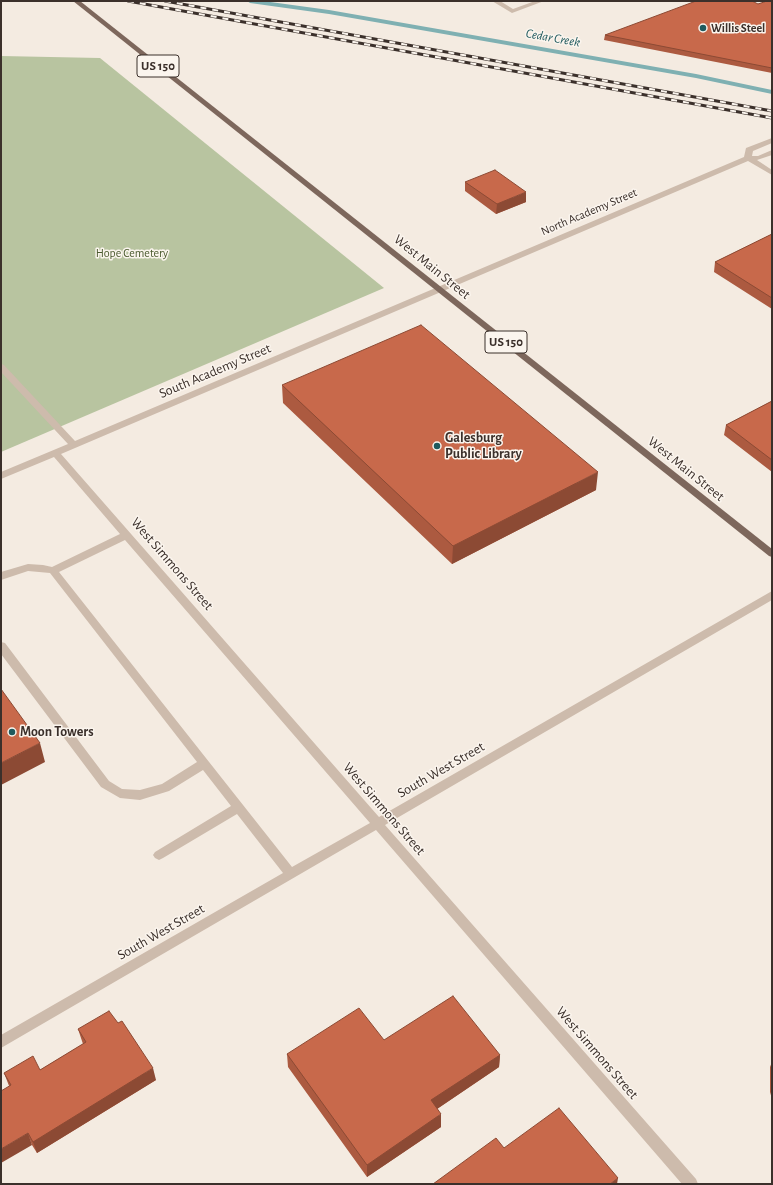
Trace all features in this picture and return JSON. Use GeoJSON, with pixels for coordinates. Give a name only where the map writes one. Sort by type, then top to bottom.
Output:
{"type":"FeatureCollection","features":[{"type":"Feature","properties":{"kind":"main road","name":"West Main Street"},"geometry":{"type":"LineString","coordinates":[[76,1],[772,554]]}},
{"type":"Feature","properties":{"kind":"street"},"geometry":{"type":"LineString","coordinates":[[495,1],[512,11],[541,1]]}},
{"type":"Feature","properties":{"kind":"street","name":"North Academy Street"},"geometry":{"type":"LineString","coordinates":[[748,158],[749,150],[772,140]]}},
{"type":"Feature","properties":{"kind":"street","name":"North Academy Street"},"geometry":{"type":"LineString","coordinates":[[439,289],[748,158],[759,158],[772,152]]}},
{"type":"Feature","properties":{"kind":"street"},"geometry":{"type":"LineString","coordinates":[[748,158],[772,173]]}},
{"type":"Feature","properties":{"kind":"street","name":"South Academy Street"},"geometry":{"type":"LineString","coordinates":[[1,476],[439,289]]}},
{"type":"Feature","properties":{"kind":"street"},"geometry":{"type":"LineString","coordinates":[[1,367],[74,445]]}},
{"type":"Feature","properties":{"kind":"street","name":"West Simmons Street"},"geometry":{"type":"LineString","coordinates":[[55,453],[691,1184]]}},
{"type":"Feature","properties":{"kind":"street"},"geometry":{"type":"LineString","coordinates":[[53,571],[127,535]]}},
{"type":"Feature","properties":{"kind":"street"},"geometry":{"type":"LineString","coordinates":[[1,576],[28,567],[43,568],[53,571],[203,764],[291,874]]}},
{"type":"Feature","properties":{"kind":"street","name":"South West Street"},"geometry":{"type":"LineString","coordinates":[[1,1042],[772,595]]}},
{"type":"Feature","properties":{"kind":"street"},"geometry":{"type":"LineString","coordinates":[[1,646],[105,784],[120,793],[140,795],[165,788],[203,764]]}},
{"type":"Feature","properties":{"kind":"street"},"geometry":{"type":"LineString","coordinates":[[159,855],[238,808]]}},
{"type":"Feature","properties":{"kind":"green space","name":"Hope Cemetery"},"geometry":{"type":"Polygon","coordinates":[[[1,56],[100,58],[384,288],[1,452],[1,56]]]}},
{"type":"Feature","properties":{"kind":"building","name":"Willis Steel"},"geometry":{"type":"Polygon","coordinates":[[[696,1],[752,1],[758,4],[772,1],[772,68],[605,35],[696,1]]]}},
{"type":"Feature","properties":{"kind":"building"},"geometry":{"type":"Polygon","coordinates":[[[495,170],[526,192],[497,204],[465,182],[495,170]]]}},
{"type":"Feature","properties":{"kind":"building"},"geometry":{"type":"Polygon","coordinates":[[[772,234],[772,298],[715,262],[772,234]]]}},
{"type":"Feature","properties":{"kind":"building","name":"Galesburg Public Library"},"geometry":{"type":"Polygon","coordinates":[[[421,325],[598,472],[453,546],[282,385],[421,325]]]}},
{"type":"Feature","properties":{"kind":"building"},"geometry":{"type":"Polygon","coordinates":[[[772,401],[772,460],[726,425],[772,401]]]}},
{"type":"Feature","properties":{"kind":"building"},"geometry":{"type":"Polygon","coordinates":[[[1,689],[40,743],[1,763],[1,689]]]}},
{"type":"Feature","properties":{"kind":"building"},"geometry":{"type":"Polygon","coordinates":[[[453,996],[500,1055],[431,1100],[441,1114],[367,1165],[287,1054],[359,1008],[384,1040],[453,996]]]}},
{"type":"Feature","properties":{"kind":"building"},"geometry":{"type":"Polygon","coordinates":[[[109,1011],[118,1023],[122,1021],[153,1068],[33,1142],[28,1133],[1,1149],[1,1091],[11,1085],[4,1073],[33,1056],[40,1070],[86,1042],[78,1029],[109,1011]]]}},
{"type":"Feature","properties":{"kind":"building"},"geometry":{"type":"Polygon","coordinates":[[[559,1108],[618,1178],[610,1184],[433,1184],[496,1138],[504,1148],[559,1108]]]}},
{"type":"Feature","properties":{"kind":"waterway","name":"Cedar Creek"},"geometry":{"type":"LineString","coordinates":[[250,1],[329,12],[696,76],[772,92]]}},
{"type":"Feature","properties":{"kind":"railway"},"geometry":{"type":"LineString","coordinates":[[128,1],[772,118]]}},
{"type":"Feature","properties":{"kind":"railway"},"geometry":{"type":"LineString","coordinates":[[165,1],[772,111]]}},
{"type":"Feature","properties":{"kind":"place","name":"Willis Steel"},"geometry":{"type":"Point","coordinates":[703,28]}},
{"type":"Feature","properties":{"kind":"place","name":"Galesburg Public Library"},"geometry":{"type":"Point","coordinates":[437,446]}},
{"type":"Feature","properties":{"kind":"place","name":"Moon Towers"},"geometry":{"type":"Point","coordinates":[12,732]}}]}
